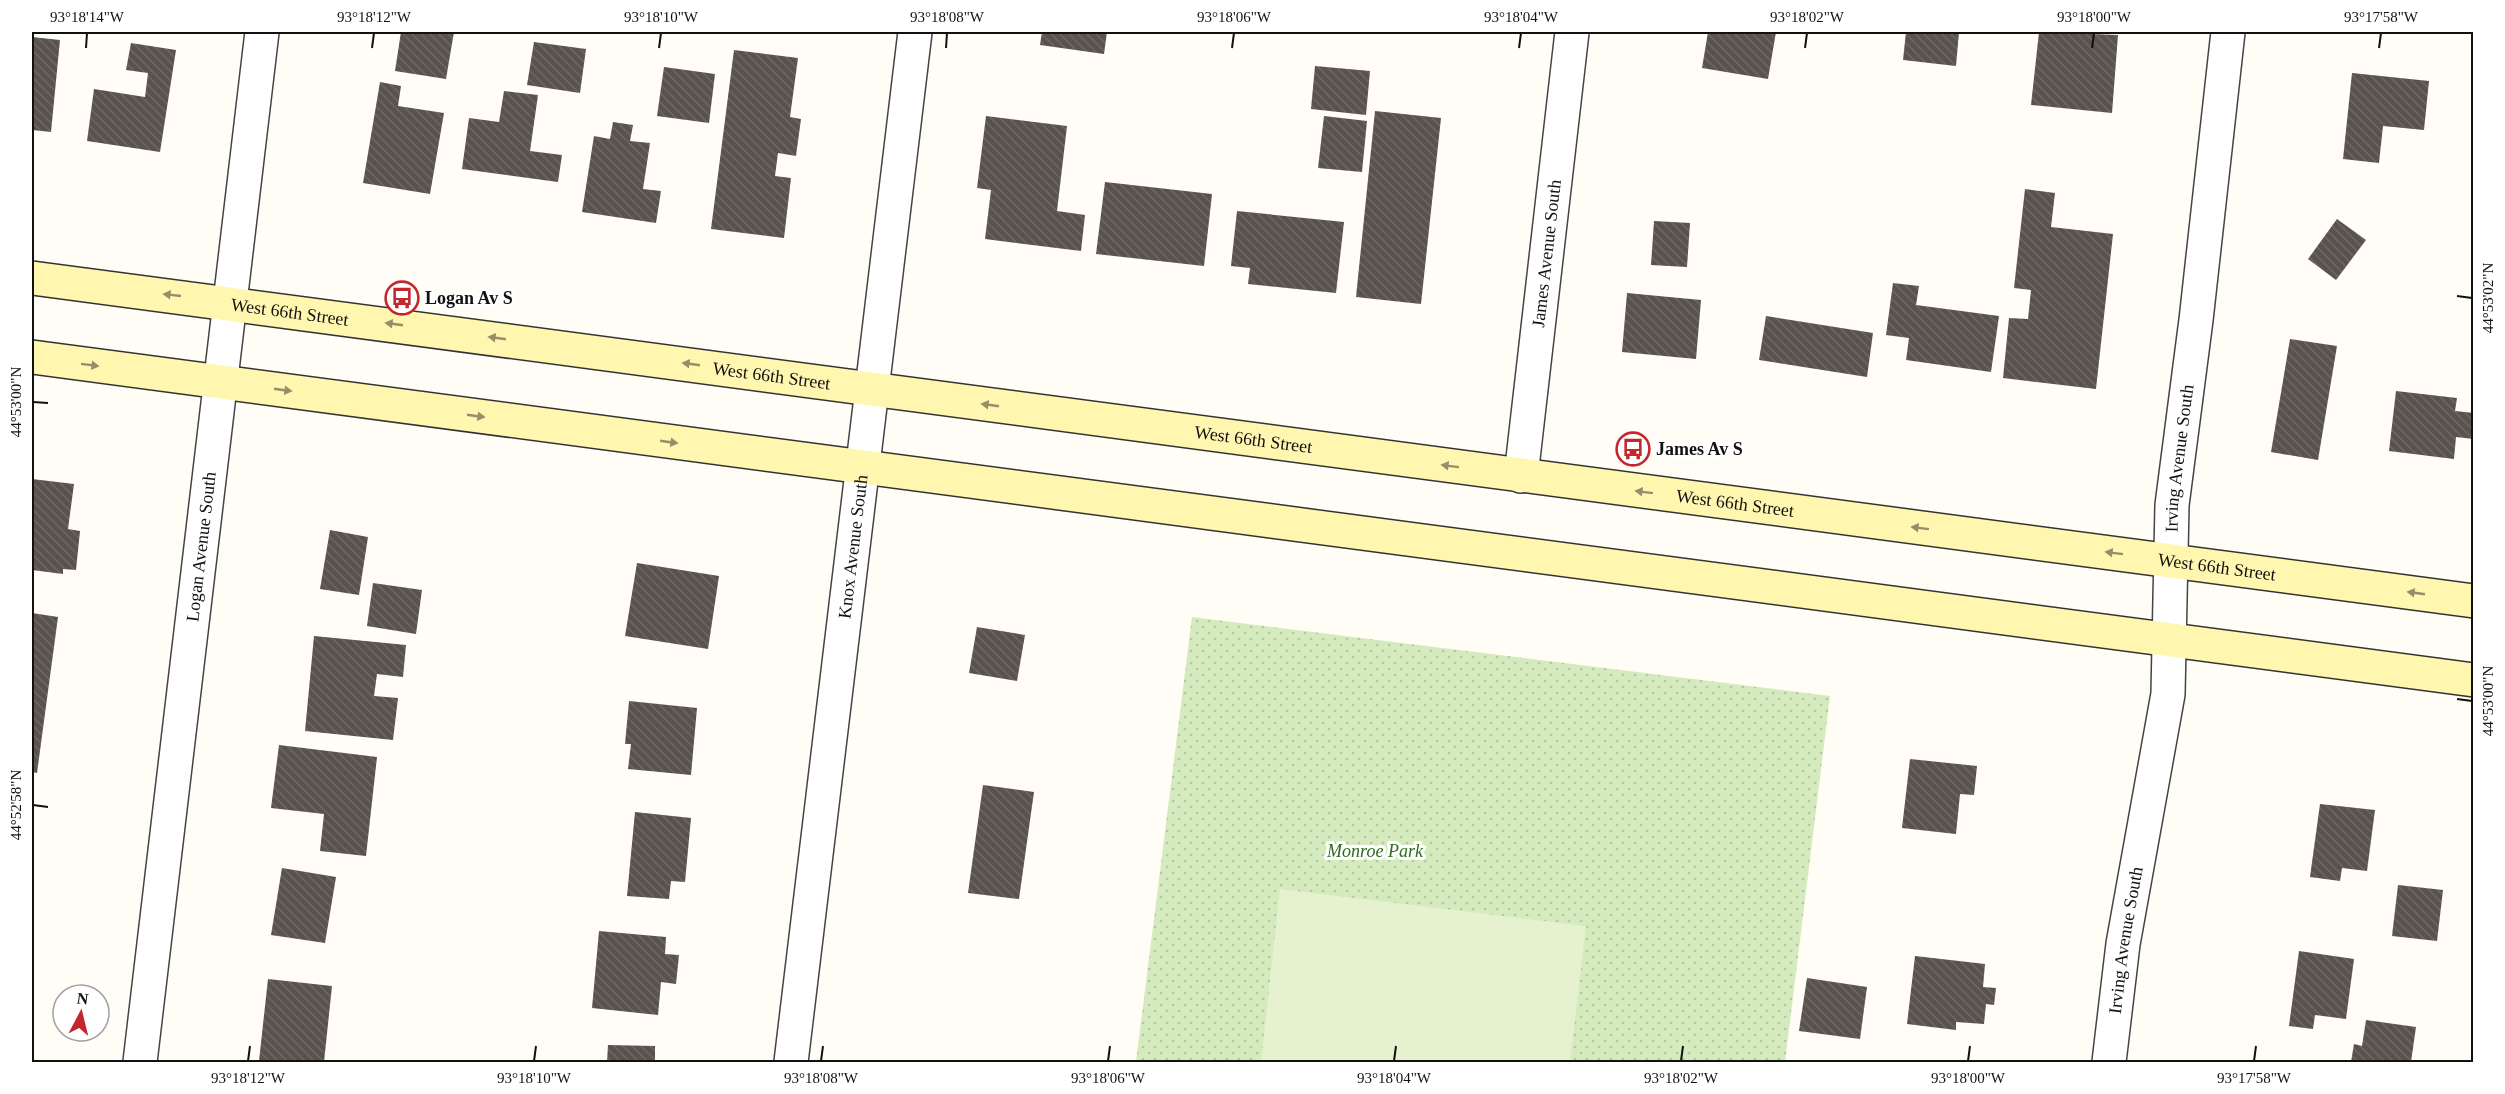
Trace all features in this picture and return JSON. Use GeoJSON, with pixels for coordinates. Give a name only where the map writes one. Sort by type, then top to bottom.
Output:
{"type":"FeatureCollection","features":[{"type":"Feature","properties":{"kind":"main road","name":"West 66th Street"},"geometry":{"type":"LineString","coordinates":[[32,278],[230,302],[1521,476],[2474,601]]}},
{"type":"Feature","properties":{"kind":"main road"},"geometry":{"type":"LineString","coordinates":[[32,357],[2474,680]]}},
{"type":"Feature","properties":{"kind":"street","name":"Logan Avenue South"},"geometry":{"type":"LineString","coordinates":[[140,1062],[262,32]]}},
{"type":"Feature","properties":{"kind":"street","name":"Knox Avenue South"},"geometry":{"type":"LineString","coordinates":[[791,1062],[915,32]]}},
{"type":"Feature","properties":{"kind":"street","name":"James Avenue South"},"geometry":{"type":"LineString","coordinates":[[1521,476],[1572,32]]}},
{"type":"Feature","properties":{"kind":"street","name":"Irving Avenue South"},"geometry":{"type":"LineString","coordinates":[[2109,1062],[2123,944],[2168,694],[2172,505],[2196,320],[2228,32]]}},
{"type":"Feature","properties":{"kind":"green space","name":"Monroe Park"},"geometry":{"type":"Polygon","coordinates":[[[1192,617],[1830,696],[1785,1062],[1136,1062],[1192,617]]]}},
{"type":"Feature","properties":{"kind":"green space"},"geometry":{"type":"Polygon","coordinates":[[[1280,889],[1586,926],[1570,1062],[1261,1062],[1280,889]]]}},
{"type":"Feature","properties":{"kind":"building"},"geometry":{"type":"Polygon","coordinates":[[[401,32],[454,32],[446,79],[395,71],[401,32]]]}},
{"type":"Feature","properties":{"kind":"building"},"geometry":{"type":"Polygon","coordinates":[[[1042,32],[1107,32],[1104,54],[1040,45],[1042,32]]]}},
{"type":"Feature","properties":{"kind":"building"},"geometry":{"type":"Polygon","coordinates":[[[1708,32],[1776,32],[1768,79],[1702,68],[1708,32]]]}},
{"type":"Feature","properties":{"kind":"building"},"geometry":{"type":"Polygon","coordinates":[[[1906,32],[1959,32],[1956,66],[1903,60],[1906,32]]]}},
{"type":"Feature","properties":{"kind":"building"},"geometry":{"type":"Polygon","coordinates":[[[2039,32],[2118,35],[2112,113],[2031,105],[2039,32]]]}},
{"type":"Feature","properties":{"kind":"building"},"geometry":{"type":"Polygon","coordinates":[[[32,37],[60,40],[51,132],[32,130],[32,37]]]}},
{"type":"Feature","properties":{"kind":"building"},"geometry":{"type":"Polygon","coordinates":[[[534,42],[586,49],[580,93],[527,85],[534,42]]]}},
{"type":"Feature","properties":{"kind":"building"},"geometry":{"type":"Polygon","coordinates":[[[131,43],[176,50],[160,152],[87,141],[94,89],[145,97],[148,73],[126,70],[131,43]]]}},
{"type":"Feature","properties":{"kind":"building"},"geometry":{"type":"Polygon","coordinates":[[[734,50],[798,58],[790,117],[801,119],[796,156],[778,153],[775,176],[791,178],[784,238],[711,229],[734,50]]]}},
{"type":"Feature","properties":{"kind":"building"},"geometry":{"type":"Polygon","coordinates":[[[1315,66],[1370,71],[1366,115],[1311,109],[1315,66]]]}},
{"type":"Feature","properties":{"kind":"building"},"geometry":{"type":"Polygon","coordinates":[[[664,67],[715,74],[709,123],[657,116],[664,67]]]}},
{"type":"Feature","properties":{"kind":"building"},"geometry":{"type":"Polygon","coordinates":[[[2352,73],[2429,81],[2424,130],[2383,126],[2379,163],[2343,159],[2352,73]]]}},
{"type":"Feature","properties":{"kind":"building"},"geometry":{"type":"Polygon","coordinates":[[[380,82],[401,86],[398,106],[444,113],[430,194],[363,183],[380,82]]]}},
{"type":"Feature","properties":{"kind":"building"},"geometry":{"type":"Polygon","coordinates":[[[504,91],[538,95],[530,151],[562,155],[558,182],[462,169],[469,118],[499,122],[504,91]]]}},
{"type":"Feature","properties":{"kind":"building"},"geometry":{"type":"Polygon","coordinates":[[[1375,111],[1441,118],[1421,304],[1356,297],[1375,111]]]}},
{"type":"Feature","properties":{"kind":"building"},"geometry":{"type":"Polygon","coordinates":[[[986,116],[1067,126],[1057,211],[1085,215],[1081,251],[985,239],[991,190],[977,188],[986,116]]]}},
{"type":"Feature","properties":{"kind":"building"},"geometry":{"type":"Polygon","coordinates":[[[1324,116],[1367,121],[1362,172],[1318,168],[1324,116]]]}},
{"type":"Feature","properties":{"kind":"building"},"geometry":{"type":"Polygon","coordinates":[[[613,122],[633,125],[630,141],[650,143],[643,189],[661,191],[656,223],[582,212],[594,136],[610,139],[613,122]]]}},
{"type":"Feature","properties":{"kind":"building"},"geometry":{"type":"Polygon","coordinates":[[[1105,182],[1212,194],[1204,266],[1096,254],[1105,182]]]}},
{"type":"Feature","properties":{"kind":"building"},"geometry":{"type":"Polygon","coordinates":[[[2025,189],[2055,193],[2051,227],[2113,234],[2096,389],[2003,378],[2009,318],[2028,319],[2031,290],[2014,288],[2025,189]]]}},
{"type":"Feature","properties":{"kind":"building"},"geometry":{"type":"Polygon","coordinates":[[[1237,211],[1344,222],[1336,293],[1248,284],[1250,268],[1231,266],[1237,211]]]}},
{"type":"Feature","properties":{"kind":"building"},"geometry":{"type":"Polygon","coordinates":[[[2337,219],[2366,240],[2336,280],[2308,259],[2337,219]]]}},
{"type":"Feature","properties":{"kind":"building"},"geometry":{"type":"Polygon","coordinates":[[[1654,221],[1690,223],[1687,267],[1651,265],[1654,221]]]}},
{"type":"Feature","properties":{"kind":"building"},"geometry":{"type":"Polygon","coordinates":[[[1893,283],[1919,286],[1916,305],[1999,316],[1991,372],[1906,360],[1909,338],[1886,335],[1893,283]]]}},
{"type":"Feature","properties":{"kind":"building"},"geometry":{"type":"Polygon","coordinates":[[[1627,293],[1701,300],[1696,359],[1622,352],[1627,293]]]}},
{"type":"Feature","properties":{"kind":"building"},"geometry":{"type":"Polygon","coordinates":[[[1766,316],[1873,333],[1867,377],[1759,360],[1766,316]]]}},
{"type":"Feature","properties":{"kind":"building"},"geometry":{"type":"Polygon","coordinates":[[[2290,339],[2337,346],[2318,460],[2271,452],[2290,339]]]}},
{"type":"Feature","properties":{"kind":"building"},"geometry":{"type":"Polygon","coordinates":[[[2396,391],[2457,398],[2455,411],[2474,413],[2474,439],[2456,437],[2454,459],[2389,451],[2396,391]]]}},
{"type":"Feature","properties":{"kind":"building"},"geometry":{"type":"Polygon","coordinates":[[[32,479],[74,484],[68,529],[80,531],[76,570],[63,569],[63,574],[32,570],[32,479]]]}},
{"type":"Feature","properties":{"kind":"building"},"geometry":{"type":"Polygon","coordinates":[[[330,530],[368,537],[359,595],[320,589],[330,530]]]}},
{"type":"Feature","properties":{"kind":"building"},"geometry":{"type":"Polygon","coordinates":[[[637,563],[719,576],[708,649],[625,636],[637,563]]]}},
{"type":"Feature","properties":{"kind":"building"},"geometry":{"type":"Polygon","coordinates":[[[373,583],[422,590],[416,634],[367,626],[373,583]]]}},
{"type":"Feature","properties":{"kind":"building"},"geometry":{"type":"Polygon","coordinates":[[[32,613],[58,617],[37,773],[32,772],[32,613]]]}},
{"type":"Feature","properties":{"kind":"building"},"geometry":{"type":"Polygon","coordinates":[[[977,627],[1025,635],[1017,681],[969,673],[977,627]]]}},
{"type":"Feature","properties":{"kind":"building"},"geometry":{"type":"Polygon","coordinates":[[[314,636],[406,645],[403,677],[377,674],[374,696],[398,698],[393,740],[305,731],[314,636]]]}},
{"type":"Feature","properties":{"kind":"building"},"geometry":{"type":"Polygon","coordinates":[[[629,701],[697,708],[691,775],[628,769],[631,744],[625,744],[629,701]]]}},
{"type":"Feature","properties":{"kind":"building"},"geometry":{"type":"Polygon","coordinates":[[[279,745],[377,757],[366,856],[320,851],[324,814],[271,808],[279,745]]]}},
{"type":"Feature","properties":{"kind":"building"},"geometry":{"type":"Polygon","coordinates":[[[1910,759],[1977,766],[1974,795],[1960,794],[1956,834],[1902,828],[1910,759]]]}},
{"type":"Feature","properties":{"kind":"building"},"geometry":{"type":"Polygon","coordinates":[[[983,785],[1034,792],[1019,899],[968,893],[983,785]]]}},
{"type":"Feature","properties":{"kind":"building"},"geometry":{"type":"Polygon","coordinates":[[[2320,804],[2375,810],[2367,871],[2342,868],[2340,881],[2310,877],[2320,804]]]}},
{"type":"Feature","properties":{"kind":"building"},"geometry":{"type":"Polygon","coordinates":[[[635,812],[691,818],[685,882],[671,881],[669,899],[627,896],[635,812]]]}},
{"type":"Feature","properties":{"kind":"building"},"geometry":{"type":"Polygon","coordinates":[[[282,868],[336,877],[325,943],[271,935],[282,868]]]}},
{"type":"Feature","properties":{"kind":"building"},"geometry":{"type":"Polygon","coordinates":[[[2398,885],[2443,890],[2437,941],[2392,936],[2398,885]]]}},
{"type":"Feature","properties":{"kind":"building"},"geometry":{"type":"Polygon","coordinates":[[[599,931],[666,937],[665,954],[679,955],[676,984],[661,982],[658,1015],[592,1008],[599,931]]]}},
{"type":"Feature","properties":{"kind":"building"},"geometry":{"type":"Polygon","coordinates":[[[2299,951],[2354,959],[2346,1019],[2315,1015],[2313,1029],[2289,1026],[2299,951]]]}},
{"type":"Feature","properties":{"kind":"building"},"geometry":{"type":"Polygon","coordinates":[[[1915,956],[1985,964],[1983,987],[1996,988],[1994,1005],[1986,1004],[1984,1024],[1956,1022],[1956,1030],[1907,1024],[1915,956]]]}},
{"type":"Feature","properties":{"kind":"building"},"geometry":{"type":"Polygon","coordinates":[[[1807,978],[1867,987],[1860,1039],[1799,1031],[1807,978]]]}},
{"type":"Feature","properties":{"kind":"building"},"geometry":{"type":"Polygon","coordinates":[[[268,979],[332,986],[324,1062],[259,1061],[268,979]]]}},
{"type":"Feature","properties":{"kind":"building"},"geometry":{"type":"Polygon","coordinates":[[[2366,1020],[2416,1027],[2411,1062],[2351,1062],[2354,1044],[2362,1046],[2366,1020]]]}},
{"type":"Feature","properties":{"kind":"building"},"geometry":{"type":"Polygon","coordinates":[[[608,1045],[655,1046],[655,1062],[607,1062],[608,1045]]]}},
{"type":"Feature","properties":{"kind":"place","name":"Logan Av S"},"geometry":{"type":"Point","coordinates":[402,298]}},
{"type":"Feature","properties":{"kind":"place","name":"James Av S"},"geometry":{"type":"Point","coordinates":[1633,449]}}]}
